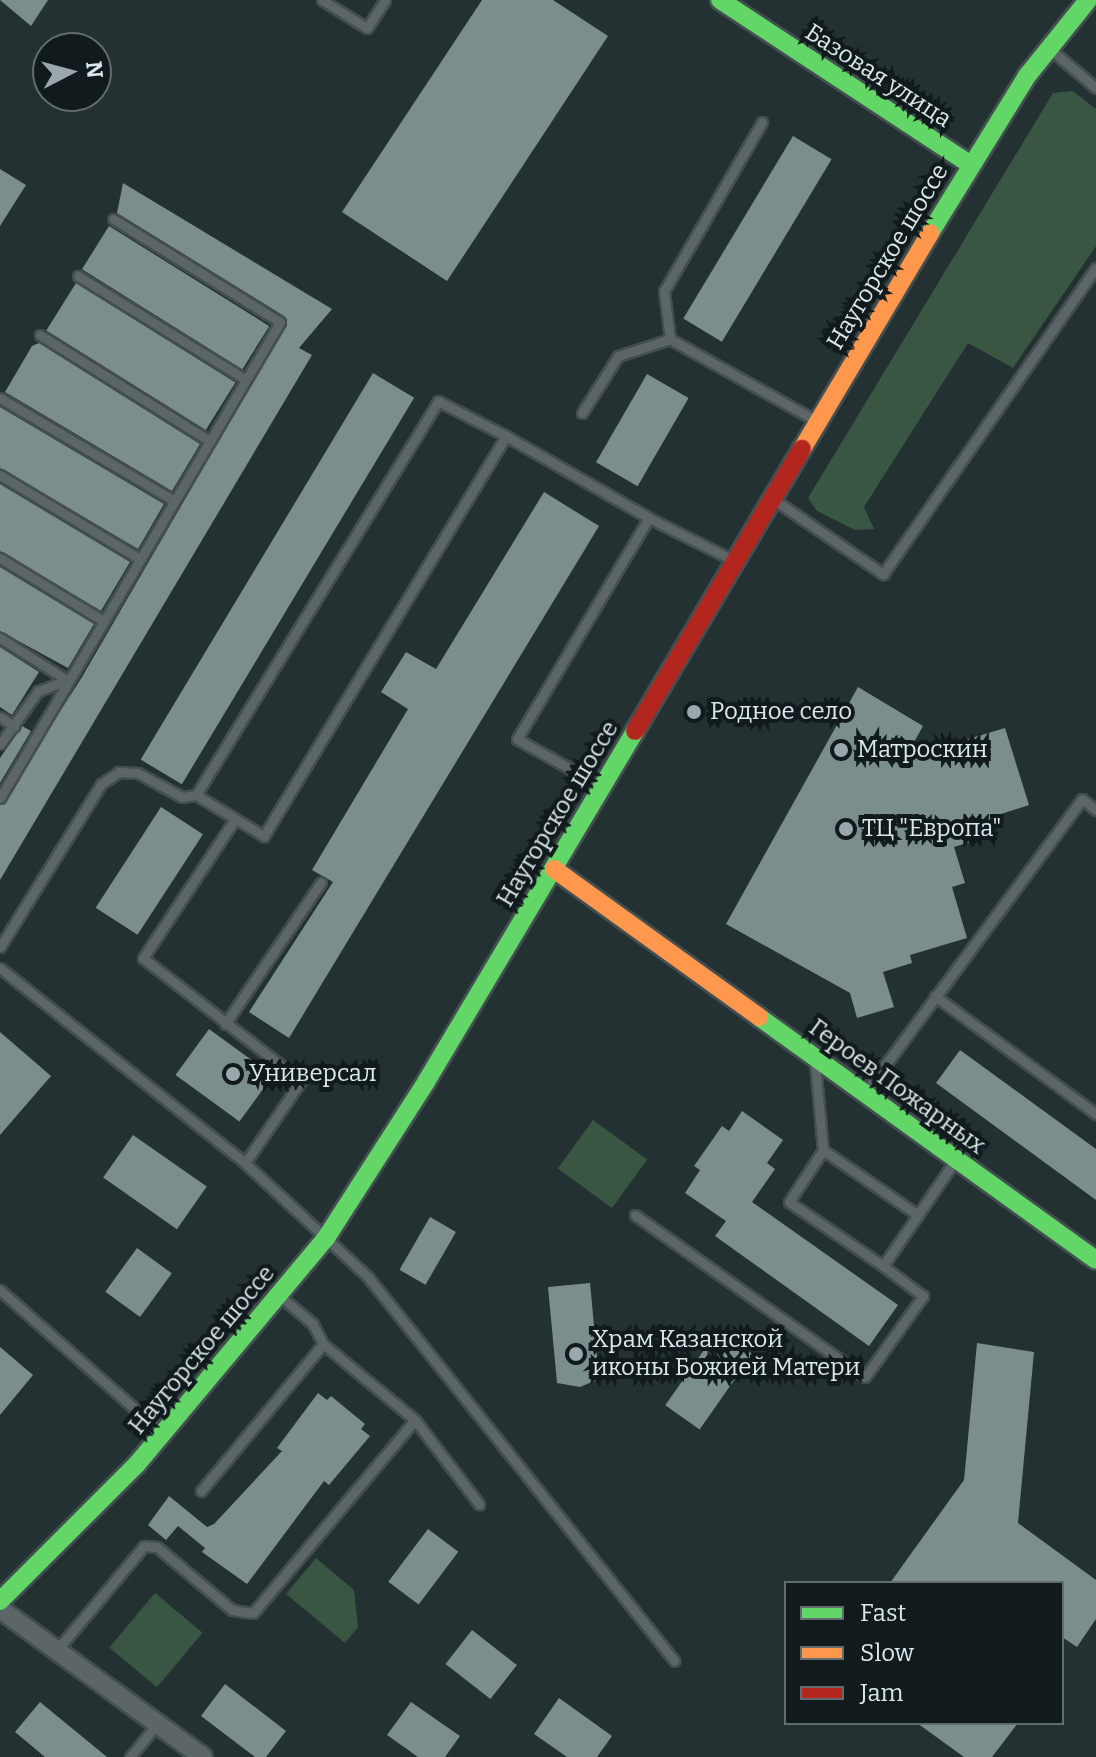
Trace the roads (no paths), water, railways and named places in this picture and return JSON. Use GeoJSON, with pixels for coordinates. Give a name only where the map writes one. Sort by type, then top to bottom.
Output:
{"type":"FeatureCollection","features":[{"type":"Feature","properties":{"kind":"main road","name":"Базовая улица"},"geometry":{"type":"LineString","coordinates":[[720,0],[971,165]]}},
{"type":"Feature","properties":{"kind":"main road","name":"Наугорское шоссе"},"geometry":{"type":"LineString","coordinates":[[0,1601],[164,1434],[326,1238],[554,869],[971,165],[1048,47],[1088,0]]}},
{"type":"Feature","properties":{"kind":"main road","name":"Героев Пожарных"},"geometry":{"type":"LineString","coordinates":[[554,869],[673,950],[864,1094],[1096,1260]]}},
{"type":"Feature","properties":{"kind":"street"},"geometry":{"type":"LineString","coordinates":[[0,1609],[203,1757]]}},
{"type":"Feature","properties":{"kind":"lane"},"geometry":{"type":"LineString","coordinates":[[322,0],[367,28],[385,0]]}},
{"type":"Feature","properties":{"kind":"lane"},"geometry":{"type":"LineString","coordinates":[[1048,47],[1096,88]]}},
{"type":"Feature","properties":{"kind":"lane"},"geometry":{"type":"LineString","coordinates":[[670,339],[664,291],[762,122]]}},
{"type":"Feature","properties":{"kind":"lane"},"geometry":{"type":"LineString","coordinates":[[0,798],[138,558],[280,322],[113,219]]}},
{"type":"Feature","properties":{"kind":"lane"},"geometry":{"type":"LineString","coordinates":[[773,499],[883,574],[1096,268]]}},
{"type":"Feature","properties":{"kind":"lane"},"geometry":{"type":"LineString","coordinates":[[78,276],[245,379]]}},
{"type":"Feature","properties":{"kind":"lane"},"geometry":{"type":"LineString","coordinates":[[40,335],[208,440]]}},
{"type":"Feature","properties":{"kind":"lane"},"geometry":{"type":"LineString","coordinates":[[582,413],[618,356],[670,339],[818,422]]}},
{"type":"Feature","properties":{"kind":"lane"},"geometry":{"type":"LineString","coordinates":[[0,398],[173,500]]}},
{"type":"Feature","properties":{"kind":"lane"},"geometry":{"type":"LineString","coordinates":[[196,795],[438,401],[649,518],[736,562]]}},
{"type":"Feature","properties":{"kind":"lane"},"geometry":{"type":"LineString","coordinates":[[0,947],[101,784],[119,772],[138,773],[182,797],[196,795],[264,836],[506,436]]}},
{"type":"Feature","properties":{"kind":"lane"},"geometry":{"type":"LineString","coordinates":[[0,475],[138,558]]}},
{"type":"Feature","properties":{"kind":"lane"},"geometry":{"type":"LineString","coordinates":[[602,787],[517,739],[649,518]]}},
{"type":"Feature","properties":{"kind":"lane"},"geometry":{"type":"LineString","coordinates":[[0,558],[102,620]]}},
{"type":"Feature","properties":{"kind":"lane"},"geometry":{"type":"LineString","coordinates":[[0,638],[67,680]]}},
{"type":"Feature","properties":{"kind":"lane"},"geometry":{"type":"LineString","coordinates":[[0,744],[38,691],[67,680]]}},
{"type":"Feature","properties":{"kind":"lane"},"geometry":{"type":"LineString","coordinates":[[0,717],[14,726]]}},
{"type":"Feature","properties":{"kind":"lane"},"geometry":{"type":"LineString","coordinates":[[864,1094],[1082,799],[1096,810]]}},
{"type":"Feature","properties":{"kind":"lane"},"geometry":{"type":"LineString","coordinates":[[235,819],[143,958],[301,1081],[245,1163]]}},
{"type":"Feature","properties":{"kind":"lane"},"geometry":{"type":"LineString","coordinates":[[225,1024],[321,882]]}},
{"type":"Feature","properties":{"kind":"lane"},"geometry":{"type":"LineString","coordinates":[[0,968],[245,1163],[368,1277],[674,1661]]}},
{"type":"Feature","properties":{"kind":"lane"},"geometry":{"type":"LineString","coordinates":[[935,996],[1096,1114]]}},
{"type":"Feature","properties":{"kind":"lane"},"geometry":{"type":"LineString","coordinates":[[635,1215],[865,1377],[923,1296],[789,1202],[823,1150],[814,1055]]}},
{"type":"Feature","properties":{"kind":"lane"},"geometry":{"type":"LineString","coordinates":[[823,1150],[918,1215]]}},
{"type":"Feature","properties":{"kind":"lane"},"geometry":{"type":"LineString","coordinates":[[883,1266],[956,1160]]}},
{"type":"Feature","properties":{"kind":"lane"},"geometry":{"type":"LineString","coordinates":[[0,1290],[164,1434]]}},
{"type":"Feature","properties":{"kind":"lane"},"geometry":{"type":"LineString","coordinates":[[280,1296],[313,1324],[323,1344],[415,1420],[479,1504]]}},
{"type":"Feature","properties":{"kind":"lane"},"geometry":{"type":"LineString","coordinates":[[201,1491],[323,1344]]}},
{"type":"Feature","properties":{"kind":"lane"},"geometry":{"type":"LineString","coordinates":[[57,1650],[144,1546],[157,1547],[232,1610],[253,1613],[415,1420]]}},
{"type":"Feature","properties":{"kind":"lane"},"geometry":{"type":"LineString","coordinates":[[130,1757],[157,1724]]}},
{"type":"Feature","properties":{"kind":"place","name":"Родное село"},"geometry":{"type":"Point","coordinates":[694,712]}},
{"type":"Feature","properties":{"kind":"place","name":"Матроскин"},"geometry":{"type":"Point","coordinates":[841,750]}},
{"type":"Feature","properties":{"kind":"place","name":"ТЦ \"Европа\""},"geometry":{"type":"Point","coordinates":[846,829]}},
{"type":"Feature","properties":{"kind":"place","name":"Универсал"},"geometry":{"type":"Point","coordinates":[233,1074]}},
{"type":"Feature","properties":{"kind":"place","name":"Храм Казанской иконы Божией Матери"},"geometry":{"type":"Point","coordinates":[576,1354]}}]}
